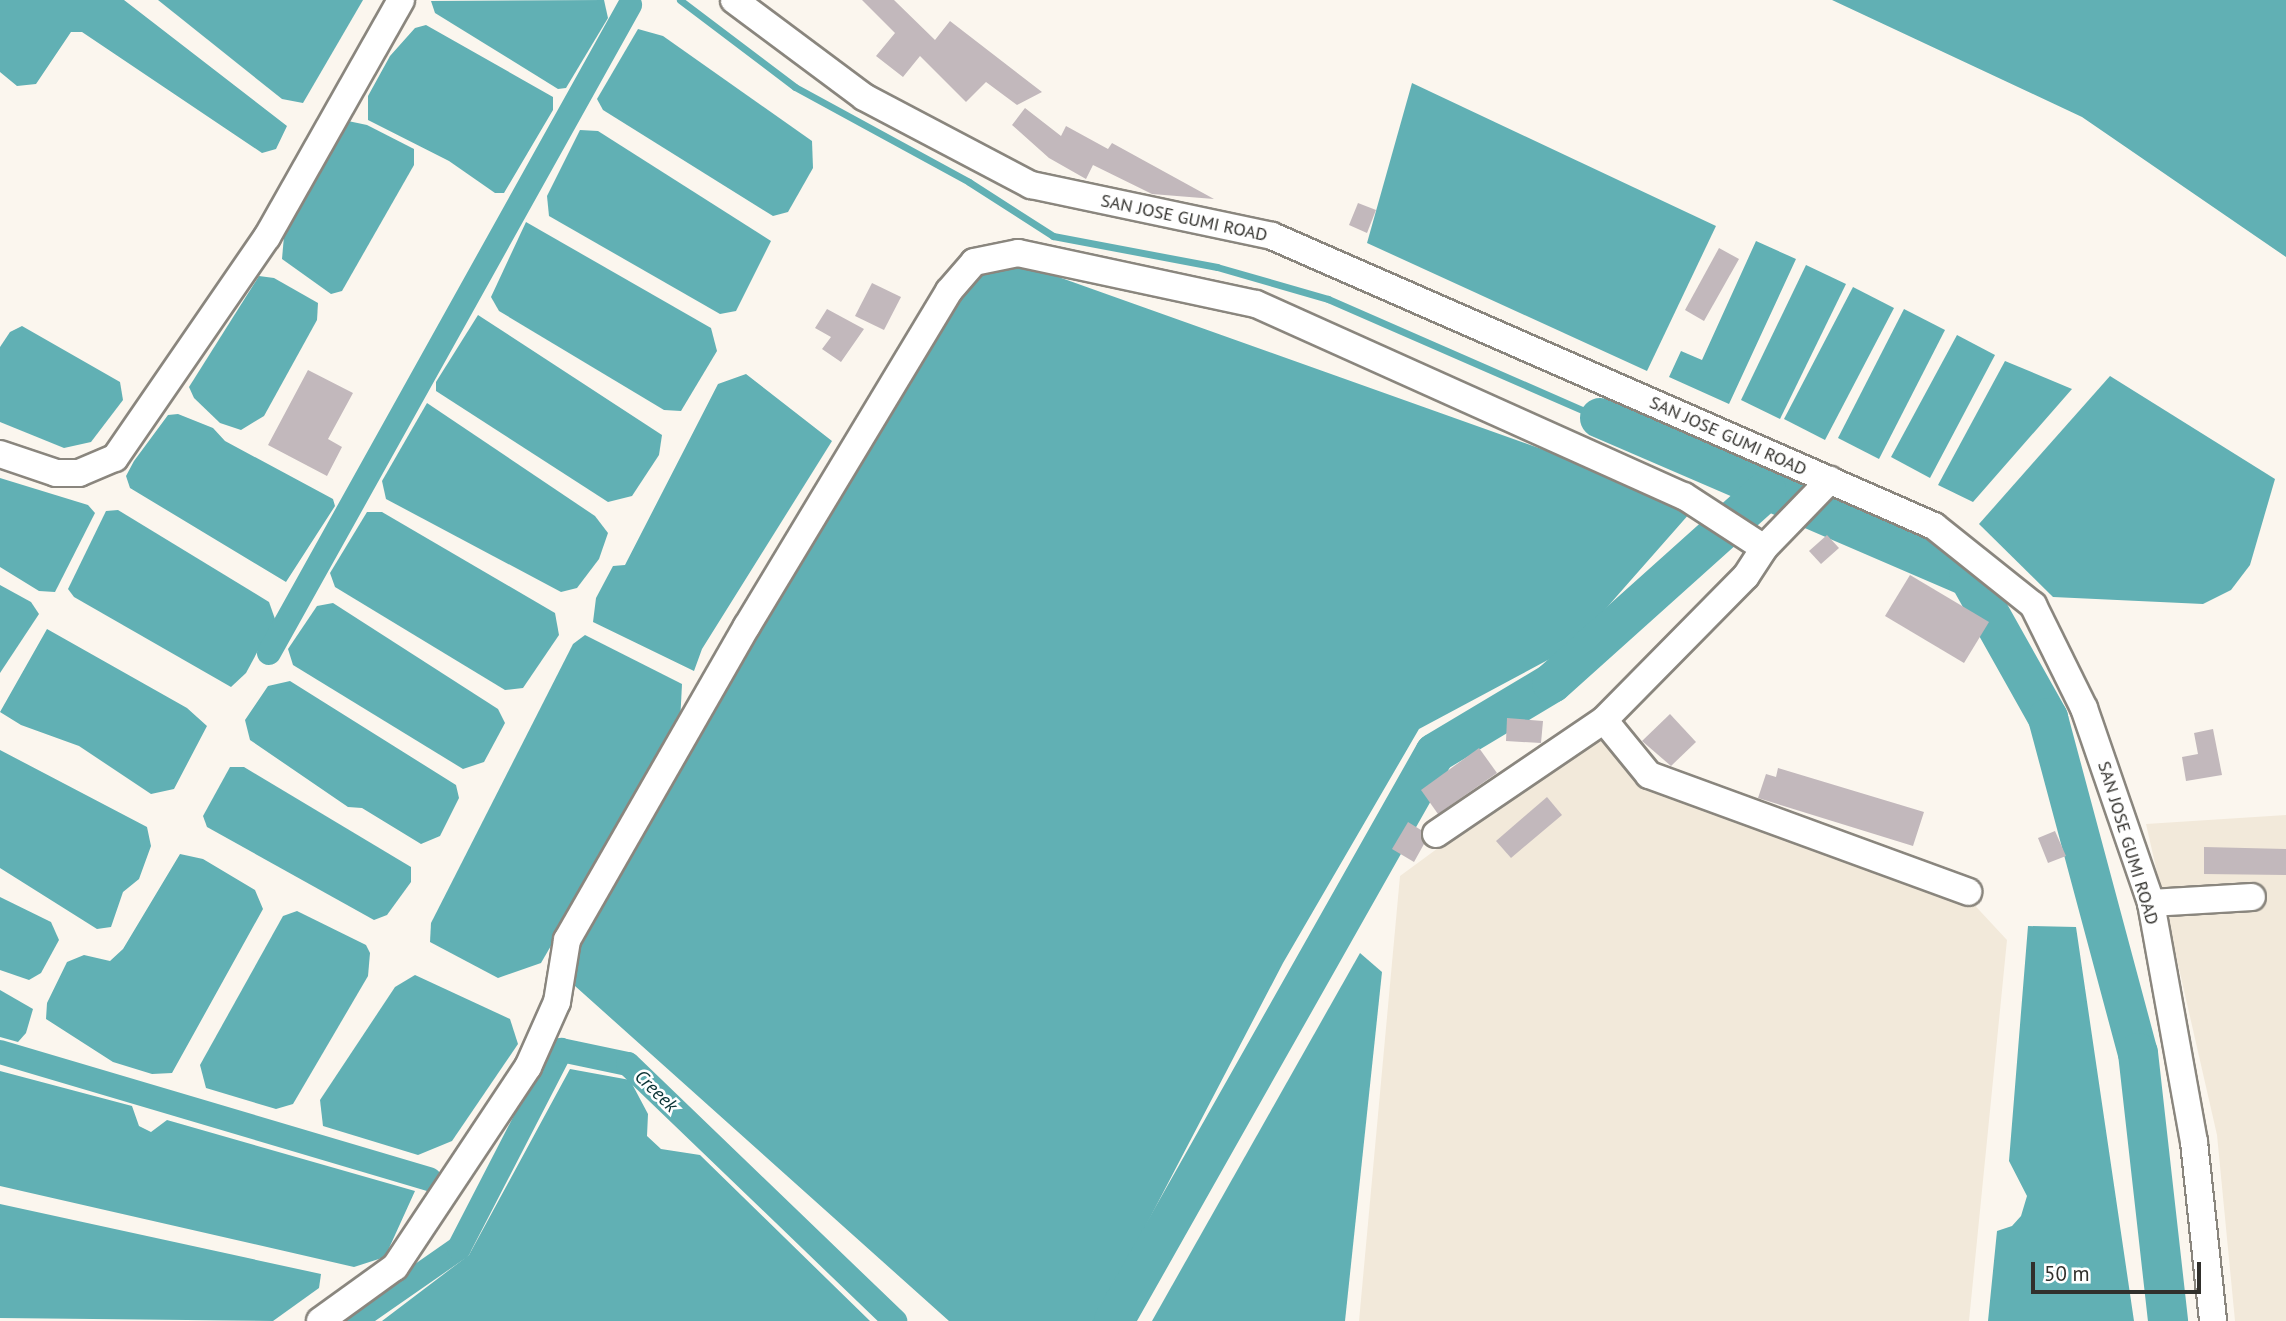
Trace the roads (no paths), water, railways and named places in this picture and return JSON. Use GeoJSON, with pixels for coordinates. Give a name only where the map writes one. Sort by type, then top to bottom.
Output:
{"type":"FeatureCollection","features":[{"type":"Feature","properties":{"kind":"street"},"geometry":{"type":"LineString","coordinates":[[0,454],[56,473],[79,473],[115,458],[267,237],[401,0]]}},
{"type":"Feature","properties":{"kind":"street","name":"SAN JOSE GUMI ROAD"},"geometry":{"type":"LineString","coordinates":[[734,0],[864,97],[1031,185],[1272,236],[1934,526],[2033,605],[2084,708],[2151,903],[2194,1142],[2213,1321]]}},
{"type":"Feature","properties":{"kind":"street"},"geometry":{"type":"LineString","coordinates":[[320,1321],[395,1267],[528,1066],[557,1002],[567,940],[747,626],[949,291],[974,262],[1018,253],[1256,304],[1684,496],[1764,548]]}},
{"type":"Feature","properties":{"kind":"street"},"geometry":{"type":"LineString","coordinates":[[1436,834],[1604,720],[1746,576],[1764,548],[1830,480]]}},
{"type":"Feature","properties":{"kind":"street"},"geometry":{"type":"LineString","coordinates":[[1604,720],[1649,775],[1968,892]]}},
{"type":"Feature","properties":{"kind":"street"},"geometry":{"type":"LineString","coordinates":[[2151,903],[2252,897]]}},
{"type":"Feature","properties":{"kind":"water"},"geometry":{"type":"Polygon","coordinates":[[[0,0],[124,0],[287,126],[276,149],[262,153],[82,32],[71,32],[36,84],[17,86],[0,72],[0,0]]]}},
{"type":"Feature","properties":{"kind":"water"},"geometry":{"type":"Polygon","coordinates":[[[158,0],[363,0],[303,103],[282,99],[158,0]]]}},
{"type":"Feature","properties":{"kind":"water"},"geometry":{"type":"Polygon","coordinates":[[[604,0],[608,18],[566,88],[558,89],[435,13],[431,1],[604,0]]]}},
{"type":"Feature","properties":{"kind":"water"},"geometry":{"type":"Polygon","coordinates":[[[1832,0],[2286,0],[2286,257],[2082,117],[1832,0]]]}},
{"type":"Feature","properties":{"kind":"water"},"geometry":{"type":"Polygon","coordinates":[[[426,25],[553,97],[553,110],[504,193],[495,193],[449,161],[368,120],[368,96],[390,56],[415,28],[426,25]]]}},
{"type":"Feature","properties":{"kind":"water"},"geometry":{"type":"Polygon","coordinates":[[[638,29],[663,36],[812,141],[813,168],[788,212],[773,216],[603,110],[597,99],[638,29]]]}},
{"type":"Feature","properties":{"kind":"water"},"geometry":{"type":"Polygon","coordinates":[[[1412,83],[1716,226],[1647,371],[1367,243],[1412,83]]]}},
{"type":"Feature","properties":{"kind":"water"},"geometry":{"type":"Polygon","coordinates":[[[348,121],[367,125],[414,149],[414,165],[342,291],[331,294],[282,259],[284,236],[348,121]]]}},
{"type":"Feature","properties":{"kind":"water"},"geometry":{"type":"Polygon","coordinates":[[[580,130],[598,131],[771,241],[736,311],[720,314],[549,216],[547,196],[580,130]]]}},
{"type":"Feature","properties":{"kind":"water"},"geometry":{"type":"Polygon","coordinates":[[[526,222],[711,328],[717,351],[681,411],[664,410],[499,311],[491,297],[526,222]]]}},
{"type":"Feature","properties":{"kind":"water"},"geometry":{"type":"Polygon","coordinates":[[[1756,241],[1796,259],[1729,404],[1669,377],[1681,351],[1702,360],[1756,241]]]}},
{"type":"Feature","properties":{"kind":"water"},"geometry":{"type":"Polygon","coordinates":[[[1022,264],[1665,493],[1690,513],[1572,647],[1419,729],[1283,963],[1096,1321],[949,1321],[575,986],[577,944],[958,296],[979,273],[1022,264]]]}},
{"type":"Feature","properties":{"kind":"water"},"geometry":{"type":"Polygon","coordinates":[[[1806,265],[1846,284],[1780,419],[1741,400],[1806,265]]]}},
{"type":"Feature","properties":{"kind":"water"},"geometry":{"type":"Polygon","coordinates":[[[259,276],[274,278],[318,303],[317,320],[264,416],[241,430],[220,423],[194,398],[189,387],[259,276]]]}},
{"type":"Feature","properties":{"kind":"water"},"geometry":{"type":"Polygon","coordinates":[[[1853,287],[1894,308],[1825,440],[1784,419],[1853,287]]]}},
{"type":"Feature","properties":{"kind":"water"},"geometry":{"type":"Polygon","coordinates":[[[1904,309],[1945,330],[1879,459],[1838,438],[1904,309]]]}},
{"type":"Feature","properties":{"kind":"water"},"geometry":{"type":"Polygon","coordinates":[[[478,315],[662,435],[659,455],[632,496],[608,502],[436,391],[436,382],[478,315]]]}},
{"type":"Feature","properties":{"kind":"water"},"geometry":{"type":"Polygon","coordinates":[[[22,326],[120,382],[123,400],[91,442],[64,448],[0,422],[0,347],[10,332],[22,326]]]}},
{"type":"Feature","properties":{"kind":"water"},"geometry":{"type":"Polygon","coordinates":[[[1957,335],[1995,355],[1930,478],[1891,457],[1957,335]]]}},
{"type":"Feature","properties":{"kind":"water"},"geometry":{"type":"Polygon","coordinates":[[[2005,361],[2072,389],[1973,502],[1938,485],[2005,361]]]}},
{"type":"Feature","properties":{"kind":"water"},"geometry":{"type":"Polygon","coordinates":[[[746,374],[832,441],[702,649],[694,671],[593,622],[596,598],[613,566],[625,565],[718,384],[746,374]]]}},
{"type":"Feature","properties":{"kind":"water"},"geometry":{"type":"Polygon","coordinates":[[[2110,376],[2275,479],[2250,565],[2231,590],[2203,604],[2053,597],[1979,524],[2110,376]]]}},
{"type":"Feature","properties":{"kind":"water"},"geometry":{"type":"Polygon","coordinates":[[[427,403],[595,516],[608,533],[599,559],[577,588],[561,592],[386,499],[382,481],[427,403]]]}},
{"type":"Feature","properties":{"kind":"water"},"geometry":{"type":"Polygon","coordinates":[[[178,414],[213,428],[225,441],[333,499],[335,506],[286,582],[130,488],[126,476],[134,461],[168,415],[178,414]]]}},
{"type":"Feature","properties":{"kind":"water"},"geometry":{"type":"Polygon","coordinates":[[[0,478],[88,505],[95,513],[55,592],[39,591],[0,567],[0,478]]]}},
{"type":"Feature","properties":{"kind":"water"},"geometry":{"type":"Polygon","coordinates":[[[118,510],[269,602],[275,619],[246,673],[231,687],[74,597],[68,589],[106,511],[118,510]]]}},
{"type":"Feature","properties":{"kind":"water"},"geometry":{"type":"Polygon","coordinates":[[[367,512],[382,512],[555,613],[559,635],[523,688],[505,690],[335,587],[330,573],[367,512]]]}},
{"type":"Feature","properties":{"kind":"water"},"geometry":{"type":"Polygon","coordinates":[[[0,585],[31,602],[39,614],[0,673],[0,585]]]}},
{"type":"Feature","properties":{"kind":"water"},"geometry":{"type":"Polygon","coordinates":[[[333,603],[498,709],[505,723],[484,762],[463,769],[293,665],[288,649],[317,606],[333,603]]]}},
{"type":"Feature","properties":{"kind":"water"},"geometry":{"type":"Polygon","coordinates":[[[47,629],[187,708],[207,726],[174,789],[151,794],[79,746],[21,725],[0,712],[47,629]]]}},
{"type":"Feature","properties":{"kind":"water"},"geometry":{"type":"Polygon","coordinates":[[[585,635],[682,684],[680,723],[541,963],[498,978],[430,942],[431,923],[573,644],[585,635]]]}},
{"type":"Feature","properties":{"kind":"water"},"geometry":{"type":"Polygon","coordinates":[[[290,681],[456,785],[459,798],[440,836],[421,844],[362,808],[348,807],[250,740],[245,720],[268,686],[290,681]]]}},
{"type":"Feature","properties":{"kind":"water"},"geometry":{"type":"Polygon","coordinates":[[[0,750],[147,827],[151,846],[139,879],[123,892],[111,927],[97,929],[0,868],[0,750]]]}},
{"type":"Feature","properties":{"kind":"water"},"geometry":{"type":"Polygon","coordinates":[[[230,767],[244,767],[411,867],[411,882],[387,915],[374,920],[207,827],[203,816],[230,767]]]}},
{"type":"Feature","properties":{"kind":"water"},"geometry":{"type":"Polygon","coordinates":[[[180,854],[203,859],[255,890],[263,909],[172,1073],[152,1074],[113,1062],[46,1019],[47,1003],[67,962],[84,955],[110,961],[123,949],[180,854]]]}},
{"type":"Feature","properties":{"kind":"water"},"geometry":{"type":"Polygon","coordinates":[[[0,897],[51,922],[59,940],[41,973],[29,980],[0,970],[0,897]]]}},
{"type":"Feature","properties":{"kind":"water"},"geometry":{"type":"Polygon","coordinates":[[[297,911],[366,945],[370,953],[368,976],[293,1104],[276,1109],[206,1088],[200,1065],[283,916],[297,911]]]}},
{"type":"Feature","properties":{"kind":"water"},"geometry":{"type":"Polygon","coordinates":[[[2028,926],[2076,927],[2134,1321],[1988,1321],[1997,1231],[2012,1226],[2021,1216],[2027,1196],[2009,1161],[2028,926]]]}},
{"type":"Feature","properties":{"kind":"water"},"geometry":{"type":"Polygon","coordinates":[[[1360,953],[1382,972],[1345,1321],[1152,1321],[1360,953]]]}},
{"type":"Feature","properties":{"kind":"water"},"geometry":{"type":"Polygon","coordinates":[[[415,975],[510,1019],[518,1044],[452,1141],[418,1155],[323,1126],[320,1100],[395,987],[415,975]]]}},
{"type":"Feature","properties":{"kind":"water"},"geometry":{"type":"Polygon","coordinates":[[[0,990],[33,1009],[26,1033],[18,1042],[0,1037],[0,990]]]}},
{"type":"Feature","properties":{"kind":"water"},"geometry":{"type":"Polygon","coordinates":[[[570,1069],[630,1080],[648,1114],[647,1136],[661,1149],[700,1155],[870,1321],[382,1321],[469,1255],[570,1069]]]}},
{"type":"Feature","properties":{"kind":"water"},"geometry":{"type":"Polygon","coordinates":[[[0,1071],[132,1106],[139,1126],[151,1132],[167,1120],[415,1191],[385,1257],[354,1267],[0,1186],[0,1071]]]}},
{"type":"Feature","properties":{"kind":"water"},"geometry":{"type":"Polygon","coordinates":[[[0,1204],[321,1274],[319,1288],[273,1321],[0,1318],[0,1204]]]}},
{"type":"Feature","properties":{"kind":"waterway"},"geometry":{"type":"LineString","coordinates":[[680,0],[795,87],[969,182],[1053,236],[1217,267],[1328,299],[1600,418]]}},
{"type":"Feature","properties":{"kind":"waterway"},"geometry":{"type":"LineString","coordinates":[[269,653],[630,5]]}},
{"type":"Feature","properties":{"kind":"waterway"},"geometry":{"type":"LineString","coordinates":[[1600,418],[1969,577],[2048,718],[2138,1053],[2168,1321]]}},
{"type":"Feature","properties":{"kind":"waterway"},"geometry":{"type":"LineString","coordinates":[[1114,1321],[1435,753],[1552,683],[1766,491]]}},
{"type":"Feature","properties":{"kind":"waterway","name":"Creeek"},"geometry":{"type":"LineString","coordinates":[[354,1321],[459,1248],[561,1050],[628,1064],[895,1321]]}},
{"type":"Feature","properties":{"kind":"waterway"},"geometry":{"type":"LineString","coordinates":[[0,1052],[430,1179]]}}]}
